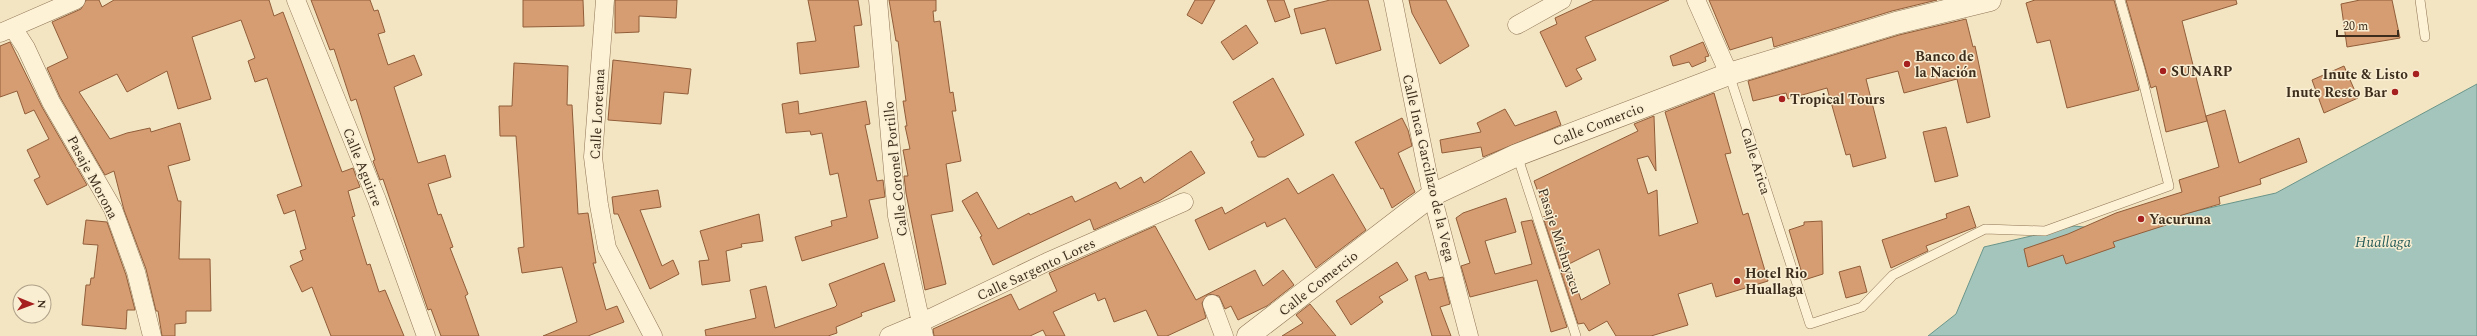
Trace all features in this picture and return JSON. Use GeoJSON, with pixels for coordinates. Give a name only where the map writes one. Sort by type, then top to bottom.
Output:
{"type":"FeatureCollection","features":[{"type":"Feature","properties":{"kind":"street"},"geometry":{"type":"LineString","coordinates":[[6,30],[76,0]]}},
{"type":"Feature","properties":{"kind":"street","name":"Calle Aguirre"},"geometry":{"type":"LineString","coordinates":[[296,0],[377,200],[426,336]]}},
{"type":"Feature","properties":{"kind":"street","name":"Calle Loretana"},"geometry":{"type":"LineString","coordinates":[[605,0],[593,157],[599,206],[607,248],[653,336]]}},
{"type":"Feature","properties":{"kind":"street","name":"Calle Coronel Portillo"},"geometry":{"type":"LineString","coordinates":[[878,0],[897,216],[922,330]]}},
{"type":"Feature","properties":{"kind":"street","name":"Calle Inca Garcilazo de la Vega"},"geometry":{"type":"LineString","coordinates":[[1393,0],[1432,195],[1469,336]]}},
{"type":"Feature","properties":{"kind":"street"},"geometry":{"type":"LineString","coordinates":[[1517,25],[1562,0]]}},
{"type":"Feature","properties":{"kind":"street","name":"Calle Arica"},"geometry":{"type":"LineString","coordinates":[[1696,0],[1728,74]]}},
{"type":"Feature","properties":{"kind":"street","name":"Calle Comercio"},"geometry":{"type":"LineString","coordinates":[[1248,336],[1432,195],[1517,155],[1728,74],[1896,23],[1990,0]]}},
{"type":"Feature","properties":{"kind":"street","name":"Pasaje Morona"},"geometry":{"type":"LineString","coordinates":[[6,30],[26,48],[52,102],[113,210],[136,272],[152,336]]}},
{"type":"Feature","properties":{"kind":"street","name":"Calle Sargento Lores"},"geometry":{"type":"LineString","coordinates":[[889,336],[922,330],[1047,262],[1184,202]]}},
{"type":"Feature","properties":{"kind":"street"},"geometry":{"type":"LineString","coordinates":[[1212,304],[1224,336]]}},
{"type":"Feature","properties":{"kind":"lane","name":"Calle Arica"},"geometry":{"type":"LineString","coordinates":[[1728,74],[1810,324],[1862,307],[1893,275],[1985,229],[2046,231],[2170,186],[2140,69],[2120,0]]}},
{"type":"Feature","properties":{"kind":"lane"},"geometry":{"type":"LineString","coordinates":[[2420,0],[2425,37]]}},
{"type":"Feature","properties":{"kind":"lane","name":"Pasaje Mishuyacu"},"geometry":{"type":"LineString","coordinates":[[1517,155],[1576,336]]}},
{"type":"Feature","properties":{"kind":"water","name":"Huallaga"},"geometry":{"type":"Polygon","coordinates":[[[2477,84],[2477,336],[1928,336],[1956,314],[1984,247],[2074,226],[2111,230],[2276,193],[2477,84]]]}},
{"type":"Feature","properties":{"kind":"building"},"geometry":{"type":"Polygon","coordinates":[[[86,0],[99,0],[102,7],[114,0],[269,0],[274,16],[283,12],[342,172],[353,168],[360,187],[348,191],[355,216],[352,217],[367,265],[370,264],[379,292],[385,290],[404,336],[331,336],[312,287],[302,292],[290,266],[303,260],[300,251],[306,249],[295,210],[284,214],[277,195],[302,186],[267,78],[255,82],[248,61],[255,58],[241,20],[192,37],[211,99],[178,109],[167,71],[127,92],[117,74],[79,92],[110,139],[127,133],[150,128],[151,132],[180,123],[190,160],[168,166],[178,201],[181,201],[179,259],[210,259],[211,311],[186,311],[186,323],[175,324],[175,336],[162,336],[158,311],[156,311],[146,269],[124,210],[114,171],[105,175],[60,97],[47,68],[68,58],[52,22],[81,9],[86,0]]]}},
{"type":"Feature","properties":{"kind":"building"},"geometry":{"type":"Polygon","coordinates":[[[311,0],[370,0],[374,11],[378,10],[385,32],[378,34],[388,65],[414,55],[422,75],[394,87],[418,163],[445,155],[451,177],[428,184],[438,215],[441,214],[453,247],[450,248],[468,294],[465,296],[479,336],[441,336],[431,309],[428,310],[383,179],[380,180],[373,161],[375,160],[356,99],[351,101],[334,49],[330,50],[311,0]]]}},
{"type":"Feature","properties":{"kind":"building"},"geometry":{"type":"Polygon","coordinates":[[[523,0],[583,0],[584,26],[523,27],[523,0]]]}},
{"type":"Feature","properties":{"kind":"building"},"geometry":{"type":"Polygon","coordinates":[[[615,0],[677,0],[676,18],[639,16],[639,32],[615,33],[615,0]]]}},
{"type":"Feature","properties":{"kind":"building"},"geometry":{"type":"Polygon","coordinates":[[[808,0],[858,0],[862,25],[854,26],[859,67],[800,74],[797,43],[816,41],[808,0]]]}},
{"type":"Feature","properties":{"kind":"building"},"geometry":{"type":"Polygon","coordinates":[[[889,0],[936,0],[936,11],[933,11],[934,22],[940,21],[950,93],[953,92],[956,111],[952,111],[961,161],[946,164],[953,211],[931,215],[946,284],[925,290],[906,193],[904,176],[908,176],[903,150],[910,149],[905,126],[907,126],[903,101],[906,101],[898,41],[896,41],[889,0]]]}},
{"type":"Feature","properties":{"kind":"building"},"geometry":{"type":"Polygon","coordinates":[[[1195,0],[1215,0],[1202,24],[1187,15],[1195,0]]]}},
{"type":"Feature","properties":{"kind":"building"},"geometry":{"type":"Polygon","coordinates":[[[1267,0],[1284,0],[1290,17],[1275,22],[1267,0]]]}},
{"type":"Feature","properties":{"kind":"building"},"geometry":{"type":"Polygon","coordinates":[[[1330,0],[1368,0],[1381,50],[1336,64],[1325,28],[1301,34],[1294,9],[1330,0]]]}},
{"type":"Feature","properties":{"kind":"building"},"geometry":{"type":"Polygon","coordinates":[[[1409,0],[1446,0],[1469,46],[1440,64],[1412,13],[1409,0]]]}},
{"type":"Feature","properties":{"kind":"building"},"geometry":{"type":"Polygon","coordinates":[[[1594,0],[1669,0],[1585,37],[1596,60],[1576,69],[1582,79],[1566,87],[1540,32],[1557,24],[1555,18],[1594,0]]]}},
{"type":"Feature","properties":{"kind":"building"},"geometry":{"type":"Polygon","coordinates":[[[1709,0],[1937,0],[1892,11],[1774,47],[1772,37],[1730,50],[1709,0]]]}},
{"type":"Feature","properties":{"kind":"building"},"geometry":{"type":"Polygon","coordinates":[[[2035,0],[2114,0],[2139,90],[2067,108],[2050,40],[2037,43],[2026,3],[2035,0]]]}},
{"type":"Feature","properties":{"kind":"building"},"geometry":{"type":"Polygon","coordinates":[[[2126,0],[2236,0],[2237,4],[2182,21],[2207,121],[2166,132],[2156,86],[2151,88],[2126,0]]]}},
{"type":"Feature","properties":{"kind":"building"},"geometry":{"type":"Polygon","coordinates":[[[2360,0],[2392,0],[2400,38],[2347,47],[2341,4],[2360,0]]]}},
{"type":"Feature","properties":{"kind":"building"},"geometry":{"type":"Polygon","coordinates":[[[1966,19],[1973,47],[1975,46],[1990,117],[1967,123],[1957,79],[1904,93],[1898,71],[1866,79],[1886,158],[1853,167],[1850,154],[1846,155],[1827,88],[1788,99],[1786,93],[1753,101],[1748,81],[1899,35],[1966,19]]]}},
{"type":"Feature","properties":{"kind":"building"},"geometry":{"type":"Polygon","coordinates":[[[1246,25],[1258,43],[1233,60],[1221,42],[1246,25]]]}},
{"type":"Feature","properties":{"kind":"building"},"geometry":{"type":"Polygon","coordinates":[[[10,42],[42,107],[87,185],[47,205],[34,180],[40,177],[27,150],[49,139],[34,110],[25,114],[17,91],[0,97],[0,46],[10,42]]]}},
{"type":"Feature","properties":{"kind":"building"},"geometry":{"type":"Polygon","coordinates":[[[1703,42],[1709,56],[1705,57],[1706,61],[1692,67],[1689,62],[1673,66],[1670,56],[1703,42]]]}},
{"type":"Feature","properties":{"kind":"building"},"geometry":{"type":"Polygon","coordinates":[[[613,60],[691,69],[688,94],[664,92],[661,124],[608,120],[613,60]]]}},
{"type":"Feature","properties":{"kind":"building"},"geometry":{"type":"Polygon","coordinates":[[[514,63],[568,66],[567,105],[572,105],[578,214],[588,213],[596,263],[593,263],[606,310],[617,306],[624,322],[588,336],[543,336],[577,322],[562,267],[522,273],[518,248],[524,247],[516,136],[500,136],[499,106],[512,106],[514,63]]]}},
{"type":"Feature","properties":{"kind":"building"},"geometry":{"type":"Polygon","coordinates":[[[2344,66],[2358,98],[2324,113],[2312,80],[2344,66]]]}},
{"type":"Feature","properties":{"kind":"building"},"geometry":{"type":"Polygon","coordinates":[[[1273,78],[1304,135],[1265,157],[1258,157],[1251,142],[1254,140],[1233,102],[1273,78]]]}},
{"type":"Feature","properties":{"kind":"building"},"geometry":{"type":"Polygon","coordinates":[[[1714,93],[1731,153],[1725,154],[1743,215],[1748,213],[1768,281],[1716,297],[1712,283],[1678,294],[1688,325],[1651,336],[1616,336],[1607,321],[1589,331],[1584,323],[1578,324],[1543,217],[1547,216],[1534,181],[1638,131],[1634,124],[1654,116],[1656,171],[1648,156],[1637,159],[1648,194],[1657,190],[1659,236],[1698,223],[1665,112],[1714,93]],[[1599,249],[1569,264],[1581,300],[1610,284],[1599,249]]]}},
{"type":"Feature","properties":{"kind":"building"},"geometry":{"type":"Polygon","coordinates":[[[798,101],[799,114],[866,101],[870,124],[865,125],[877,181],[883,180],[885,197],[869,200],[878,238],[802,261],[795,237],[832,226],[831,221],[847,217],[838,173],[830,175],[822,133],[811,135],[810,131],[786,133],[782,104],[798,101]]]}},
{"type":"Feature","properties":{"kind":"building"},"geometry":{"type":"Polygon","coordinates":[[[1505,109],[1515,126],[1556,111],[1561,125],[1483,157],[1481,147],[1442,153],[1440,140],[1481,132],[1477,123],[1505,109]]]}},
{"type":"Feature","properties":{"kind":"building"},"geometry":{"type":"Polygon","coordinates":[[[2225,110],[2239,163],[2299,138],[2307,162],[2260,179],[2261,184],[2219,197],[2220,204],[2165,220],[2166,225],[2113,242],[2115,247],[2066,264],[2063,255],[2028,267],[2024,249],[2068,234],[2116,213],[2182,192],[2179,180],[2219,167],[2206,116],[2225,110]]]}},
{"type":"Feature","properties":{"kind":"building"},"geometry":{"type":"Polygon","coordinates":[[[1402,118],[1408,130],[1412,146],[1398,153],[1415,192],[1392,208],[1383,188],[1381,189],[1355,142],[1402,118]]]}},
{"type":"Feature","properties":{"kind":"building"},"geometry":{"type":"Polygon","coordinates":[[[1946,127],[1958,176],[1935,182],[1923,132],[1946,127]]]}},
{"type":"Feature","properties":{"kind":"building"},"geometry":{"type":"Polygon","coordinates":[[[1191,151],[1205,173],[1159,201],[1094,230],[1090,219],[993,265],[980,237],[982,236],[962,201],[977,192],[998,229],[1029,213],[1030,215],[1072,196],[1075,202],[1116,182],[1120,189],[1141,177],[1144,183],[1191,151]]]}},
{"type":"Feature","properties":{"kind":"building"},"geometry":{"type":"Polygon","coordinates":[[[1333,174],[1366,230],[1316,268],[1285,218],[1267,227],[1265,222],[1209,250],[1195,220],[1222,207],[1225,214],[1288,178],[1298,194],[1333,174]]]}},
{"type":"Feature","properties":{"kind":"building"},"geometry":{"type":"Polygon","coordinates":[[[658,190],[661,207],[640,210],[662,266],[673,260],[679,274],[650,289],[618,214],[614,214],[612,197],[658,190]]]}},
{"type":"Feature","properties":{"kind":"building"},"geometry":{"type":"Polygon","coordinates":[[[1506,198],[1516,232],[1485,241],[1495,274],[1532,264],[1521,222],[1532,220],[1567,327],[1551,332],[1537,280],[1470,297],[1461,266],[1470,263],[1456,218],[1463,213],[1506,198]]]}},
{"type":"Feature","properties":{"kind":"building"},"geometry":{"type":"Polygon","coordinates":[[[1969,206],[1976,227],[1926,246],[1928,251],[1891,268],[1882,240],[1947,218],[1946,214],[1969,206]]]}},
{"type":"Feature","properties":{"kind":"building"},"geometry":{"type":"Polygon","coordinates":[[[759,214],[763,241],[741,244],[742,247],[726,251],[730,281],[702,285],[699,261],[709,260],[700,231],[759,214]]]}},
{"type":"Feature","properties":{"kind":"building"},"geometry":{"type":"Polygon","coordinates":[[[86,220],[107,222],[126,275],[135,310],[127,310],[126,329],[82,325],[86,285],[90,285],[91,278],[94,278],[98,245],[83,244],[86,220]]]}},
{"type":"Feature","properties":{"kind":"building"},"geometry":{"type":"Polygon","coordinates":[[[1822,221],[1823,274],[1804,280],[1789,230],[1804,225],[1804,222],[1822,221]]]}},
{"type":"Feature","properties":{"kind":"building"},"geometry":{"type":"Polygon","coordinates":[[[1155,226],[1196,300],[1255,270],[1263,286],[1283,270],[1294,285],[1267,306],[1238,320],[1231,306],[1225,309],[1219,296],[1208,294],[1202,303],[1206,318],[1167,336],[1158,336],[1146,310],[1114,322],[1105,298],[1098,301],[1095,293],[1053,312],[1065,336],[1046,336],[1043,330],[1030,336],[934,336],[933,329],[1011,294],[1019,310],[1057,291],[1049,273],[1155,226]]]}},
{"type":"Feature","properties":{"kind":"building"},"geometry":{"type":"Polygon","coordinates":[[[1397,262],[1408,280],[1379,297],[1383,302],[1351,325],[1336,301],[1397,262]]]}},
{"type":"Feature","properties":{"kind":"building"},"geometry":{"type":"Polygon","coordinates":[[[884,263],[895,301],[861,313],[862,316],[836,327],[837,333],[828,336],[706,336],[705,330],[756,318],[750,290],[766,286],[775,328],[835,307],[837,305],[829,284],[884,263]]]}},
{"type":"Feature","properties":{"kind":"building"},"geometry":{"type":"Polygon","coordinates":[[[1860,266],[1867,292],[1846,298],[1839,272],[1860,266]]]}},
{"type":"Feature","properties":{"kind":"building"},"geometry":{"type":"Polygon","coordinates":[[[1426,272],[1429,280],[1443,277],[1450,304],[1440,307],[1451,336],[1432,336],[1415,276],[1426,272]]]}},
{"type":"Feature","properties":{"kind":"building"},"geometry":{"type":"Polygon","coordinates":[[[1310,304],[1336,336],[1282,336],[1303,323],[1296,315],[1310,304]]]}},
{"type":"Feature","properties":{"kind":"place","name":"Banco de la Nación"},"geometry":{"type":"Point","coordinates":[1907,64]}},
{"type":"Feature","properties":{"kind":"place","name":"SUNARP"},"geometry":{"type":"Point","coordinates":[2163,71]}},
{"type":"Feature","properties":{"kind":"place","name":"Inute & Listo"},"geometry":{"type":"Point","coordinates":[2416,74]}},
{"type":"Feature","properties":{"kind":"place","name":"Inute Resto Bar"},"geometry":{"type":"Point","coordinates":[2395,92]}},
{"type":"Feature","properties":{"kind":"place","name":"Tropical Tours"},"geometry":{"type":"Point","coordinates":[1782,99]}},
{"type":"Feature","properties":{"kind":"place","name":"Yacuruna"},"geometry":{"type":"Point","coordinates":[2141,219]}},
{"type":"Feature","properties":{"kind":"place","name":"Hotel Rio Huallaga"},"geometry":{"type":"Point","coordinates":[1737,281]}}]}
